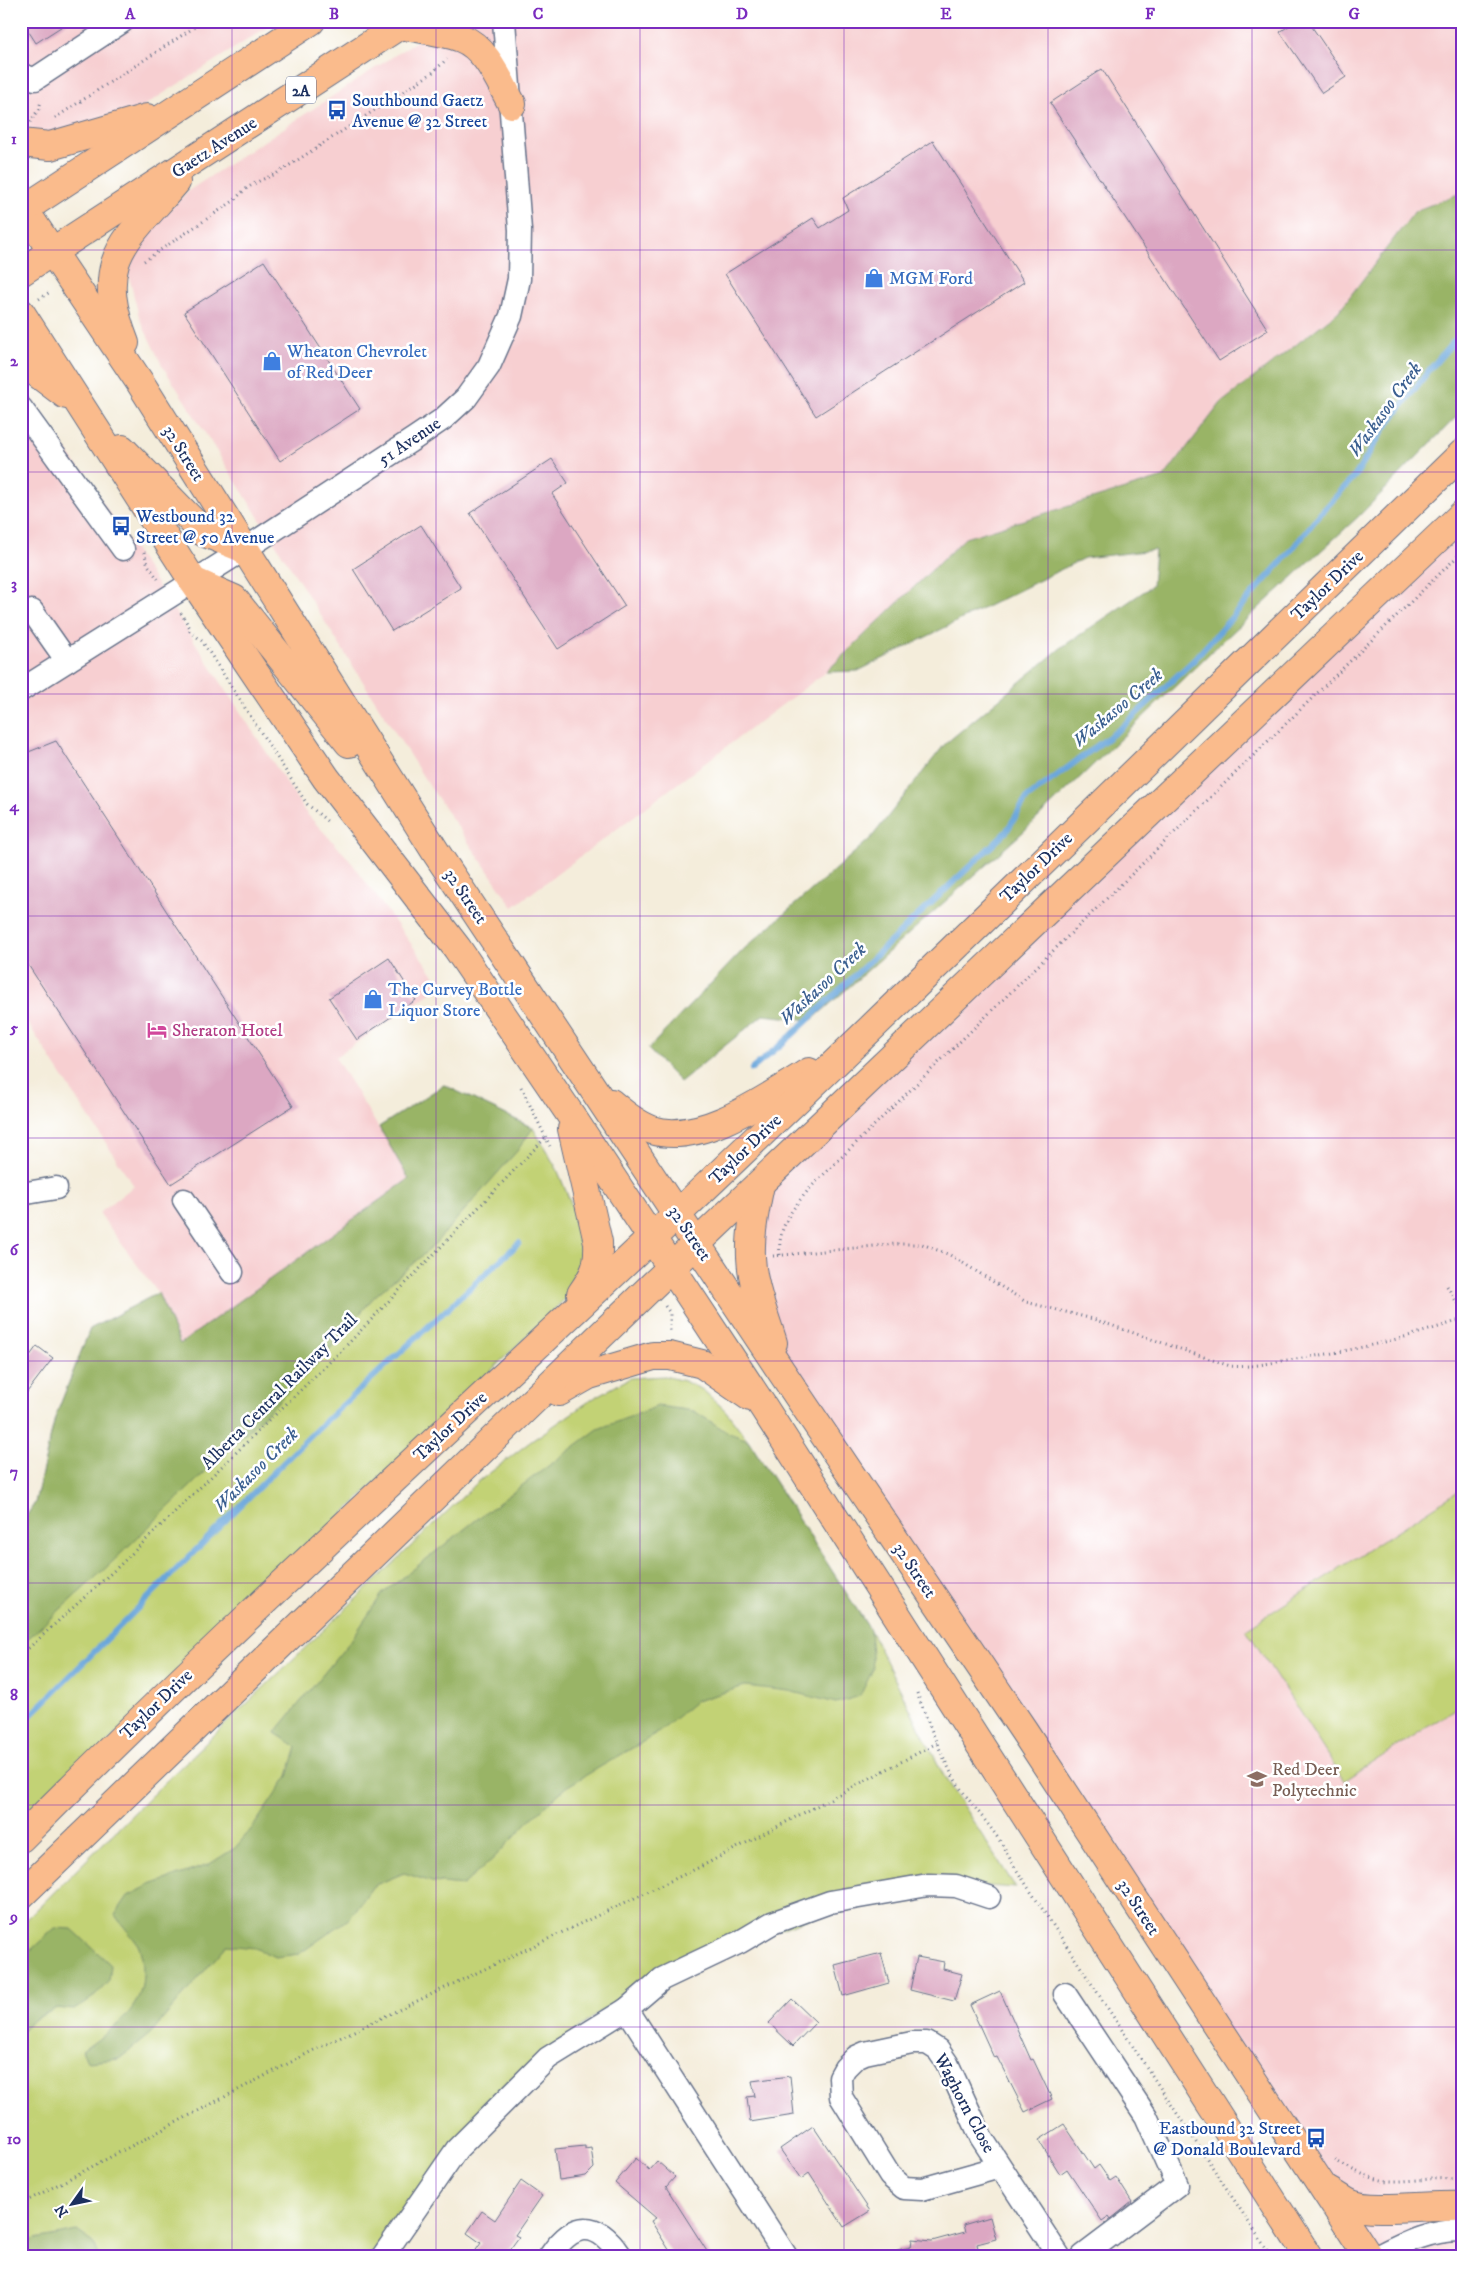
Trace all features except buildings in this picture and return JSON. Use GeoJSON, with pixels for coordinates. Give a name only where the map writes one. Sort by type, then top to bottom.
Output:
{"type":"FeatureCollection","features":[{"type":"Feature","properties":{"kind":"main road"},"geometry":{"type":"LineString","coordinates":[[22,208],[311,21]]}},
{"type":"Feature","properties":{"kind":"main road"},"geometry":{"type":"LineString","coordinates":[[403,23],[462,38],[472,44],[488,62],[512,104]]}},
{"type":"Feature","properties":{"kind":"main road","name":"Gaetz Avenue"},"geometry":{"type":"LineString","coordinates":[[21,272],[403,23]]}},
{"type":"Feature","properties":{"kind":"main road"},"geometry":{"type":"LineString","coordinates":[[25,135],[50,146],[175,110]]}},
{"type":"Feature","properties":{"kind":"main road"},"geometry":{"type":"LineString","coordinates":[[141,384],[116,320],[111,297],[112,273],[124,242],[196,158]]}},
{"type":"Feature","properties":{"kind":"main road","name":"32 Street"},"geometry":{"type":"LineString","coordinates":[[22,208],[141,384],[437,854],[781,1371],[1024,1731],[1368,2256]]}},
{"type":"Feature","properties":{"kind":"main road","name":"32 Street"},"geometry":{"type":"LineString","coordinates":[[21,313],[193,581],[326,778],[457,948],[672,1268],[764,1408],[1308,2256]]}},
{"type":"Feature","properties":{"kind":"main road"},"geometry":{"type":"LineString","coordinates":[[21,361],[80,406],[203,532],[245,549]]}},
{"type":"Feature","properties":{"kind":"main road","name":"Taylor Drive"},"geometry":{"type":"LineString","coordinates":[[21,1838],[144,1714],[427,1446],[562,1323],[677,1214],[1463,453]]}},
{"type":"Feature","properties":{"kind":"main road","name":"Taylor Drive"},"geometry":{"type":"LineString","coordinates":[[21,1895],[697,1244],[1463,514]]}},
{"type":"Feature","properties":{"kind":"main road"},"geometry":{"type":"LineString","coordinates":[[193,581],[234,599],[437,854]]}},
{"type":"Feature","properties":{"kind":"main road"},"geometry":{"type":"LineString","coordinates":[[596,1091],[632,1120],[652,1130],[682,1134],[740,1114],[855,1043]]}},
{"type":"Feature","properties":{"kind":"main road"},"geometry":{"type":"LineString","coordinates":[[562,1323],[595,1273],[599,1258],[598,1242],[568,1111]]}},
{"type":"Feature","properties":{"kind":"main road"},"geometry":{"type":"LineString","coordinates":[[760,1185],[752,1229],[752,1271],[781,1371]]}},
{"type":"Feature","properties":{"kind":"main road"},"geometry":{"type":"LineString","coordinates":[[525,1411],[589,1375],[653,1356],[687,1359],[702,1364],[739,1388],[764,1408]]}},
{"type":"Feature","properties":{"kind":"main road"},"geometry":{"type":"LineString","coordinates":[[1323,2188],[1350,2204],[1363,2206],[1463,2206]]}},
{"type":"Feature","properties":{"kind":"street","name":"51 Avenue"},"geometry":{"type":"LineString","coordinates":[[21,690],[245,549],[443,419],[466,398],[489,366],[511,316],[518,279],[520,230],[512,104],[504,21]]}},
{"type":"Feature","properties":{"kind":"street"},"geometry":{"type":"LineString","coordinates":[[21,75],[34,79],[116,23]]}},
{"type":"Feature","properties":{"kind":"street"},"geometry":{"type":"LineString","coordinates":[[21,408],[123,549]]}},
{"type":"Feature","properties":{"kind":"street"},"geometry":{"type":"LineString","coordinates":[[32,611],[67,661]]}},
{"type":"Feature","properties":{"kind":"street"},"geometry":{"type":"LineString","coordinates":[[21,1194],[56,1188]]}},
{"type":"Feature","properties":{"kind":"street"},"geometry":{"type":"LineString","coordinates":[[184,1200],[232,1272]]}},
{"type":"Feature","properties":{"kind":"street"},"geometry":{"type":"LineString","coordinates":[[382,2256],[457,2149],[548,2058],[628,2009],[662,1979],[740,1942],[772,1923],[830,1902],[928,1884],[956,1886],[989,1897]]}},
{"type":"Feature","properties":{"kind":"street"},"geometry":{"type":"LineString","coordinates":[[1065,1994],[1146,2116],[1176,2186],[1083,2256]]}},
{"type":"Feature","properties":{"kind":"street"},"geometry":{"type":"LineString","coordinates":[[628,2009],[786,2256]]}},
{"type":"Feature","properties":{"kind":"street","name":"Waghorn Close"},"geometry":{"type":"LineString","coordinates":[[1000,2167],[922,2189],[904,2188],[890,2176],[840,2097],[840,2077],[845,2068],[856,2057],[865,2054],[921,2042],[933,2045],[947,2063],[977,2130],[1059,2256]]}},
{"type":"Feature","properties":{"kind":"street"},"geometry":{"type":"LineString","coordinates":[[550,2256],[571,2233],[578,2228],[589,2228],[606,2236],[621,2256]]}},
{"type":"Feature","properties":{"kind":"street"},"geometry":{"type":"LineString","coordinates":[[1378,2256],[1420,2236],[1463,2230]]}},
{"type":"Feature","properties":{"kind":"path"},"geometry":{"type":"LineString","coordinates":[[48,123],[204,21]]}},
{"type":"Feature","properties":{"kind":"path"},"geometry":{"type":"LineString","coordinates":[[138,265],[235,200],[258,180],[276,174],[432,73],[452,55]]}},
{"type":"Feature","properties":{"kind":"path"},"geometry":{"type":"LineString","coordinates":[[25,135],[30,121],[39,109],[41,101]]}},
{"type":"Feature","properties":{"kind":"path"},"geometry":{"type":"LineString","coordinates":[[780,1255],[780,1236],[784,1224],[790,1212],[813,1185],[1463,551]]}},
{"type":"Feature","properties":{"kind":"path"},"geometry":{"type":"LineString","coordinates":[[190,628],[190,631],[202,641],[307,804],[310,805]]}},
{"type":"Feature","properties":{"kind":"path","name":"Alberta Central Railway Trail"},"geometry":{"type":"LineString","coordinates":[[21,1655],[120,1565],[344,1348],[546,1137]]}},
{"type":"Feature","properties":{"kind":"path"},"geometry":{"type":"LineString","coordinates":[[771,1256],[895,1244],[922,1244],[950,1255],[1026,1302],[1092,1319],[1230,1366],[1248,1366],[1346,1352],[1463,1320]]}},
{"type":"Feature","properties":{"kind":"path"},"geometry":{"type":"LineString","coordinates":[[1447,1286],[1463,1313]]}},
{"type":"Feature","properties":{"kind":"path"},"geometry":{"type":"LineString","coordinates":[[664,1305],[670,1313],[670,1336]]}},
{"type":"Feature","properties":{"kind":"path"},"geometry":{"type":"LineString","coordinates":[[915,1688],[937,1744],[954,1777],[980,1816],[996,1833],[1012,1863],[1271,2256]]}},
{"type":"Feature","properties":{"kind":"path"},"geometry":{"type":"LineString","coordinates":[[21,2204],[314,2050],[704,1865],[937,1744]]}},
{"type":"Feature","properties":{"kind":"path"},"geometry":{"type":"LineString","coordinates":[[1330,2156],[1356,2171],[1387,2181],[1438,2177],[1463,2180]]}},
{"type":"Feature","properties":{"kind":"shaded area"},"geometry":{"type":"Polygon","coordinates":[[[21,21],[277,21],[103,132],[21,135],[21,21]]]}},
{"type":"Feature","properties":{"kind":"shaded area"},"geometry":{"type":"Polygon","coordinates":[[[447,21],[1463,21],[1463,213],[1221,403],[1164,477],[965,538],[826,672],[513,907],[424,778],[162,365],[140,320],[128,273],[141,239],[188,191],[447,21]]]}},
{"type":"Feature","properties":{"kind":"shaded area"},"geometry":{"type":"Polygon","coordinates":[[[21,384],[135,550],[306,813],[349,859],[442,986],[335,1057],[410,1179],[179,1345],[158,1293],[99,1213],[134,1186],[21,1013],[21,384]]]}},
{"type":"Feature","properties":{"kind":"shaded area","name":"Red Deer Polytechnic"},"geometry":{"type":"Polygon","coordinates":[[[1463,514],[1463,2256],[1368,2256],[781,1371],[756,1287],[760,1185],[1463,514]]]}},
{"type":"Feature","properties":{"kind":"green space"},"geometry":{"type":"Polygon","coordinates":[[[1463,192],[1463,410],[1359,516],[1211,652],[1022,833],[812,1020],[763,1015],[680,1082],[648,1049],[744,949],[871,838],[945,744],[1062,647],[1152,586],[1155,550],[1084,558],[858,671],[826,672],[965,538],[1164,477],[1221,403],[1338,312],[1415,211],[1463,192]]]}},
{"type":"Feature","properties":{"kind":"green space"},"geometry":{"type":"Polygon","coordinates":[[[444,1085],[533,1128],[557,1169],[576,1216],[582,1245],[579,1272],[570,1294],[21,1826],[21,1524],[35,1503],[55,1418],[90,1329],[158,1293],[180,1344],[409,1179],[379,1127],[444,1085]]]}},
{"type":"Feature","properties":{"kind":"green space"},"geometry":{"type":"Polygon","coordinates":[[[444,1085],[533,1128],[517,1151],[432,1247],[374,1297],[317,1364],[108,1566],[21,1645],[21,1524],[35,1503],[55,1418],[90,1329],[158,1293],[180,1344],[409,1179],[379,1127],[444,1085]]]}},
{"type":"Feature","properties":{"kind":"green space"},"geometry":{"type":"Polygon","coordinates":[[[665,1376],[684,1381],[703,1390],[725,1410],[748,1440],[870,1630],[945,1778],[1016,1888],[973,1885],[889,1888],[668,1972],[602,2010],[523,2074],[378,2256],[21,2256],[21,1925],[164,1783],[478,1482],[530,1442],[594,1398],[630,1378],[665,1376]]]}},
{"type":"Feature","properties":{"kind":"green space"},"geometry":{"type":"Polygon","coordinates":[[[658,1406],[694,1411],[727,1432],[748,1440],[870,1630],[873,1669],[860,1696],[836,1703],[789,1691],[745,1686],[696,1701],[658,1733],[566,1787],[528,1822],[494,1858],[463,1885],[432,1882],[404,1873],[373,1886],[350,1918],[299,1954],[275,1957],[255,1948],[227,1945],[150,2034],[119,2059],[88,2062],[82,2051],[123,2019],[132,2009],[142,1986],[143,1965],[139,1948],[115,1915],[128,1896],[150,1885],[208,1865],[235,1848],[253,1827],[288,1776],[297,1747],[275,1733],[352,1639],[382,1594],[481,1516],[598,1429],[658,1406]]]}},
{"type":"Feature","properties":{"kind":"green space"},"geometry":{"type":"Polygon","coordinates":[[[1463,1488],[1463,1704],[1344,1781],[1246,1629],[1463,1488]]]}},
{"type":"Feature","properties":{"kind":"green space"},"geometry":{"type":"Polygon","coordinates":[[[55,1928],[72,1929],[111,1965],[109,1981],[95,1996],[74,2010],[57,2008],[33,2020],[21,2033],[21,1959],[55,1928]]]}},
{"type":"Feature","properties":{"kind":"green space"},"geometry":{"type":"Polygon","coordinates":[[[77,2231],[94,2243],[99,2256],[21,2256],[21,2243],[25,2241],[77,2231]]]}},
{"type":"Feature","properties":{"kind":"waterway","name":"Waskasoo Creek"},"geometry":{"type":"LineString","coordinates":[[752,1069],[791,1036],[1006,832],[1027,798],[1121,728],[1194,660],[1355,476],[1384,429],[1430,369],[1463,331]]}},
{"type":"Feature","properties":{"kind":"waterway","name":"Waskasoo Creek"},"geometry":{"type":"LineString","coordinates":[[21,1725],[318,1428],[519,1243]]}},
{"type":"Feature","properties":{"kind":"place","name":"Southbound Gaetz Avenue @ 32 Street"},"geometry":{"type":"Point","coordinates":[337,110]}},
{"type":"Feature","properties":{"kind":"place","name":"MGM Ford"},"geometry":{"type":"Point","coordinates":[874,278]}},
{"type":"Feature","properties":{"kind":"place","name":"Wheaton Chevrolet of Red Deer"},"geometry":{"type":"Point","coordinates":[272,361]}},
{"type":"Feature","properties":{"kind":"place","name":"Westbound 32 Street @ 50 Avenue"},"geometry":{"type":"Point","coordinates":[121,526]}},
{"type":"Feature","properties":{"kind":"place","name":"The Curvey Bottle Liquor Store"},"geometry":{"type":"Point","coordinates":[373,999]}},
{"type":"Feature","properties":{"kind":"place","name":"Sheraton Hotel"},"geometry":{"type":"Point","coordinates":[157,1030]}},
{"type":"Feature","properties":{"kind":"place","name":"Red Deer Polytechnic"},"geometry":{"type":"Point","coordinates":[1257,1779]}},
{"type":"Feature","properties":{"kind":"place","name":"Eastbound 32 Street @ Donald Boulevard"},"geometry":{"type":"Point","coordinates":[1316,2138]}}]}
